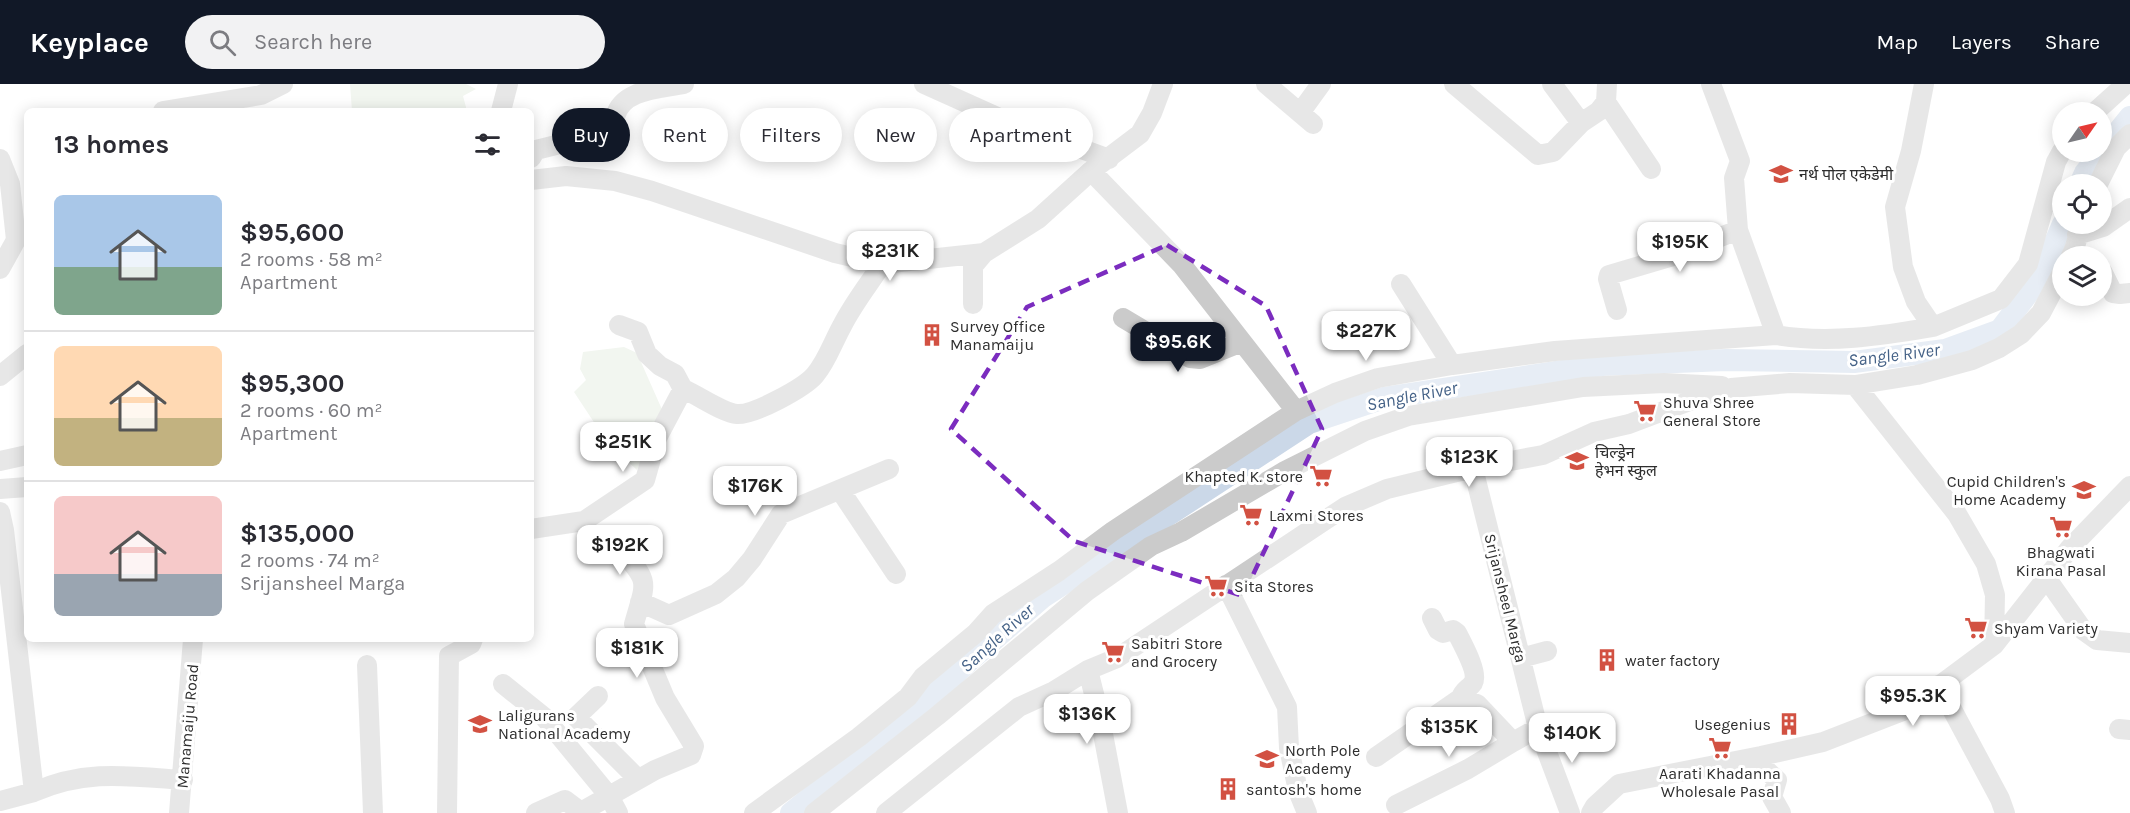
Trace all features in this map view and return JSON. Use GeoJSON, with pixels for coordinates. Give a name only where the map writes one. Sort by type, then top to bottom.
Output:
{"type":"FeatureCollection","features":[{"type":"Feature","properties":{"kind":"street"},"geometry":{"type":"LineString","coordinates":[[181,108],[261,95],[283,84]]}},
{"type":"Feature","properties":{"kind":"street"},"geometry":{"type":"LineString","coordinates":[[502,108],[508,84]]}},
{"type":"Feature","properties":{"kind":"street"},"geometry":{"type":"LineString","coordinates":[[534,153],[536,150],[576,140],[606,144],[613,134],[616,115],[622,102],[635,95],[684,84]]}},
{"type":"Feature","properties":{"kind":"street"},"geometry":{"type":"LineString","coordinates":[[924,84],[1013,124],[1109,159]]}},
{"type":"Feature","properties":{"kind":"street"},"geometry":{"type":"LineString","coordinates":[[973,304],[973,266],[984,253],[1038,219],[1090,171],[1140,134],[1163,84]]}},
{"type":"Feature","properties":{"kind":"street"},"geometry":{"type":"LineString","coordinates":[[1266,84],[1307,119],[1321,84]]}},
{"type":"Feature","properties":{"kind":"street"},"geometry":{"type":"LineString","coordinates":[[1454,84],[1538,155],[1553,152],[1581,123],[1599,111],[1607,93]]}},
{"type":"Feature","properties":{"kind":"street"},"geometry":{"type":"LineString","coordinates":[[1552,84],[1581,123]]}},
{"type":"Feature","properties":{"kind":"street"},"geometry":{"type":"LineString","coordinates":[[1711,84],[1740,161],[1734,178],[1738,230],[1776,335]]}},
{"type":"Feature","properties":{"kind":"street"},"geometry":{"type":"LineString","coordinates":[[1924,84],[1911,151],[1895,207],[1903,267],[1916,302],[1933,327]]}},
{"type":"Feature","properties":{"kind":"street"},"geometry":{"type":"LineString","coordinates":[[2106,102],[2126,84]]}},
{"type":"Feature","properties":{"kind":"street"},"geometry":{"type":"LineString","coordinates":[[1607,93],[1651,170]]}},
{"type":"Feature","properties":{"kind":"street"},"geometry":{"type":"LineString","coordinates":[[2103,174],[2116,148],[2130,134]]}},
{"type":"Feature","properties":{"kind":"street"},"geometry":{"type":"LineString","coordinates":[[0,159],[10,184],[21,240],[0,268]]}},
{"type":"Feature","properties":{"kind":"street"},"geometry":{"type":"LineString","coordinates":[[754,813],[860,737],[908,697],[923,678],[976,633],[993,614],[1059,572],[1113,531],[1296,411],[1335,393],[1378,378],[1452,364],[1555,351],[1776,335],[1866,338],[1933,327],[2001,299],[2028,264],[2056,162]]}},
{"type":"Feature","properties":{"kind":"street"},"geometry":{"type":"LineString","coordinates":[[1090,171],[1182,265],[1296,411]]}},
{"type":"Feature","properties":{"kind":"street"},"geometry":{"type":"LineString","coordinates":[[534,180],[566,176],[615,181],[652,191],[835,253],[882,264],[984,253]]}},
{"type":"Feature","properties":{"kind":"street"},"geometry":{"type":"LineString","coordinates":[[2078,244],[2130,207]]}},
{"type":"Feature","properties":{"kind":"street"},"geometry":{"type":"LineString","coordinates":[[1617,310],[1608,279],[1609,275],[1670,257],[1738,230]]}},
{"type":"Feature","properties":{"kind":"street"},"geometry":{"type":"LineString","coordinates":[[619,325],[638,332],[646,354],[660,366],[675,374],[683,389],[736,414],[751,413],[787,395],[814,376],[843,324],[882,264]]}},
{"type":"Feature","properties":{"kind":"street"},"geometry":{"type":"LineString","coordinates":[[1401,284],[1452,364]]}},
{"type":"Feature","properties":{"kind":"street"},"geometry":{"type":"LineString","coordinates":[[2112,291],[2120,294],[2130,292]]}},
{"type":"Feature","properties":{"kind":"street"},"geometry":{"type":"LineString","coordinates":[[894,811],[1019,707],[1117,658],[1345,507],[1387,489],[1473,468],[1543,455],[1594,432],[1629,424],[1731,388],[1790,383],[1855,386],[1917,375],[1972,360],[1999,348],[2021,334],[2041,313],[2052,292]]}},
{"type":"Feature","properties":{"kind":"street"},"geometry":{"type":"LineString","coordinates":[[1123,318],[1190,358],[1200,359],[1242,342]]}},
{"type":"Feature","properties":{"kind":"street"},"geometry":{"type":"LineString","coordinates":[[0,376],[24,356]]}},
{"type":"Feature","properties":{"kind":"street"},"geometry":{"type":"LineString","coordinates":[[814,813],[937,716],[1087,591],[1151,546],[1181,532],[1285,471],[1365,431],[1408,416],[1583,387],[1664,383],[1713,384],[1731,388]]}},
{"type":"Feature","properties":{"kind":"street"},"geometry":{"type":"LineString","coordinates":[[1855,386],[1958,514],[1986,564],[1995,594],[1994,645]]}},
{"type":"Feature","properties":{"kind":"street"},"geometry":{"type":"LineString","coordinates":[[534,529],[584,521],[645,480],[657,438],[683,389]]}},
{"type":"Feature","properties":{"kind":"street"},"geometry":{"type":"LineString","coordinates":[[0,461],[24,457]]}},
{"type":"Feature","properties":{"kind":"street","name":"Srijansheel Marga"},"geometry":{"type":"LineString","coordinates":[[1473,468],[1538,728],[1570,813]]}},
{"type":"Feature","properties":{"kind":"street"},"geometry":{"type":"LineString","coordinates":[[640,602],[669,615],[716,594],[736,578],[752,559],[781,514],[890,470]]}},
{"type":"Feature","properties":{"kind":"street"},"geometry":{"type":"LineString","coordinates":[[1590,813],[1619,784],[1823,742],[1908,709],[1994,645],[2070,548],[2130,486]]}},
{"type":"Feature","properties":{"kind":"street"},"geometry":{"type":"LineString","coordinates":[[0,489],[24,487]]}},
{"type":"Feature","properties":{"kind":"street"},"geometry":{"type":"LineString","coordinates":[[840,490],[896,574]]}},
{"type":"Feature","properties":{"kind":"street"},"geometry":{"type":"LineString","coordinates":[[1,524],[34,792]]}},
{"type":"Feature","properties":{"kind":"street"},"geometry":{"type":"LineString","coordinates":[[536,813],[565,800],[581,812],[613,804],[638,779],[691,755],[693,746],[665,698],[634,624],[645,591],[641,572],[620,549]]}},
{"type":"Feature","properties":{"kind":"street"},"geometry":{"type":"LineString","coordinates":[[2047,579],[2083,630],[2097,640],[2130,644]]}},
{"type":"Feature","properties":{"kind":"street"},"geometry":{"type":"LineString","coordinates":[[1226,585],[1287,707],[1289,748],[1298,791],[1307,813]]}},
{"type":"Feature","properties":{"kind":"street"},"geometry":{"type":"LineString","coordinates":[[1376,757],[1461,698],[1475,677],[1457,633],[1453,630],[1443,633],[1438,630],[1432,618]]}},
{"type":"Feature","properties":{"kind":"street","name":"Manamaiju Road"},"geometry":{"type":"LineString","coordinates":[[180,813],[193,642]]}},
{"type":"Feature","properties":{"kind":"street"},"geometry":{"type":"LineString","coordinates":[[447,813],[449,656],[472,642]]}},
{"type":"Feature","properties":{"kind":"street"},"geometry":{"type":"LineString","coordinates":[[1521,658],[1547,651]]}},
{"type":"Feature","properties":{"kind":"street"},"geometry":{"type":"LineString","coordinates":[[368,665],[373,813]]}},
{"type":"Feature","properties":{"kind":"street"},"geometry":{"type":"LineString","coordinates":[[1089,670],[1118,813]]}},
{"type":"Feature","properties":{"kind":"street"},"geometry":{"type":"LineString","coordinates":[[503,684],[544,717],[613,804]]}},
{"type":"Feature","properties":{"kind":"street"},"geometry":{"type":"LineString","coordinates":[[1939,685],[2000,799],[2005,813]]}},
{"type":"Feature","properties":{"kind":"street"},"geometry":{"type":"LineString","coordinates":[[598,696],[576,717],[638,779]]}},
{"type":"Feature","properties":{"kind":"street"},"geometry":{"type":"LineString","coordinates":[[1461,698],[1477,704],[1513,742],[1538,728]]}},
{"type":"Feature","properties":{"kind":"street"},"geometry":{"type":"LineString","coordinates":[[1404,806],[1518,739]]}},
{"type":"Feature","properties":{"kind":"street"},"geometry":{"type":"LineString","coordinates":[[1761,756],[1765,769],[1777,780],[1772,797],[1781,813]]}},
{"type":"Feature","properties":{"kind":"street"},"geometry":{"type":"LineString","coordinates":[[0,801],[34,792],[63,780],[112,775],[183,780]]}},
{"type":"Feature","properties":{"kind":"highlighted area"},"geometry":{"type":"Polygon","coordinates":[[[1167,245],[1266,306],[1322,429],[1243,596],[1074,541],[951,429],[1027,307],[1167,245]]]}},
{"type":"Feature","properties":{"kind":"shaded area"},"geometry":{"type":"Polygon","coordinates":[[[350,84],[466,84],[476,89],[463,96],[466,108],[352,108],[350,84]]]}},
{"type":"Feature","properties":{"kind":"shaded area"},"geometry":{"type":"Polygon","coordinates":[[[624,347],[637,353],[664,414],[637,470],[607,442],[574,392],[586,380],[580,369],[583,352],[624,347]]]}},
{"type":"Feature","properties":{"kind":"waterway","name":"Sangle River"},"geometry":{"type":"LineString","coordinates":[[2085,174],[2130,117]]}},
{"type":"Feature","properties":{"kind":"waterway","name":"Sangle River"},"geometry":{"type":"LineString","coordinates":[[791,813],[908,719],[968,662],[1043,597],[1309,423],[1384,398],[1602,365],[1726,360],[1854,362],[1945,350],[2000,330],[2039,279],[2059,234]]}},
{"type":"Feature","properties":{"kind":"place","name":"नर्थ पोल एकेडेमी"},"geometry":{"type":"Point","coordinates":[1781,174]}},
{"type":"Feature","properties":{"kind":"place","name":"Survey Office Manamaiju"},"geometry":{"type":"Point","coordinates":[932,335]}},
{"type":"Feature","properties":{"kind":"place","name":"Shuva Shree General Store"},"geometry":{"type":"Point","coordinates":[1645,411]}},
{"type":"Feature","properties":{"kind":"place","name":"चिल्ड्रेन हेभन स्कुल"},"geometry":{"type":"Point","coordinates":[1577,461]}},
{"type":"Feature","properties":{"kind":"place","name":"Khapted K. store"},"geometry":{"type":"Point","coordinates":[1321,476]}},
{"type":"Feature","properties":{"kind":"place","name":"Cupid Children's Home Academy"},"geometry":{"type":"Point","coordinates":[2084,490]}},
{"type":"Feature","properties":{"kind":"place","name":"Laxmi Stores"},"geometry":{"type":"Point","coordinates":[1251,515]}},
{"type":"Feature","properties":{"kind":"place","name":"Bhagwati Kirana Pasal"},"geometry":{"type":"Point","coordinates":[2061,527]}},
{"type":"Feature","properties":{"kind":"place","name":"Sita Stores"},"geometry":{"type":"Point","coordinates":[1216,586]}},
{"type":"Feature","properties":{"kind":"place","name":"Shyam Variety"},"geometry":{"type":"Point","coordinates":[1976,628]}},
{"type":"Feature","properties":{"kind":"place","name":"Sabitri Store and Grocery"},"geometry":{"type":"Point","coordinates":[1113,652]}},
{"type":"Feature","properties":{"kind":"place","name":"water factory"},"geometry":{"type":"Point","coordinates":[1607,660]}},
{"type":"Feature","properties":{"kind":"place","name":"Laligurans National Academy"},"geometry":{"type":"Point","coordinates":[480,724]}},
{"type":"Feature","properties":{"kind":"place","name":"Usegenius"},"geometry":{"type":"Point","coordinates":[1789,724]}},
{"type":"Feature","properties":{"kind":"place","name":"Aarati Khadanna Wholesale Pasal"},"geometry":{"type":"Point","coordinates":[1720,748]}},
{"type":"Feature","properties":{"kind":"place","name":"North Pole Academy"},"geometry":{"type":"Point","coordinates":[1267,759]}},
{"type":"Feature","properties":{"kind":"place","name":"santosh's home"},"geometry":{"type":"Point","coordinates":[1228,789]}}]}
